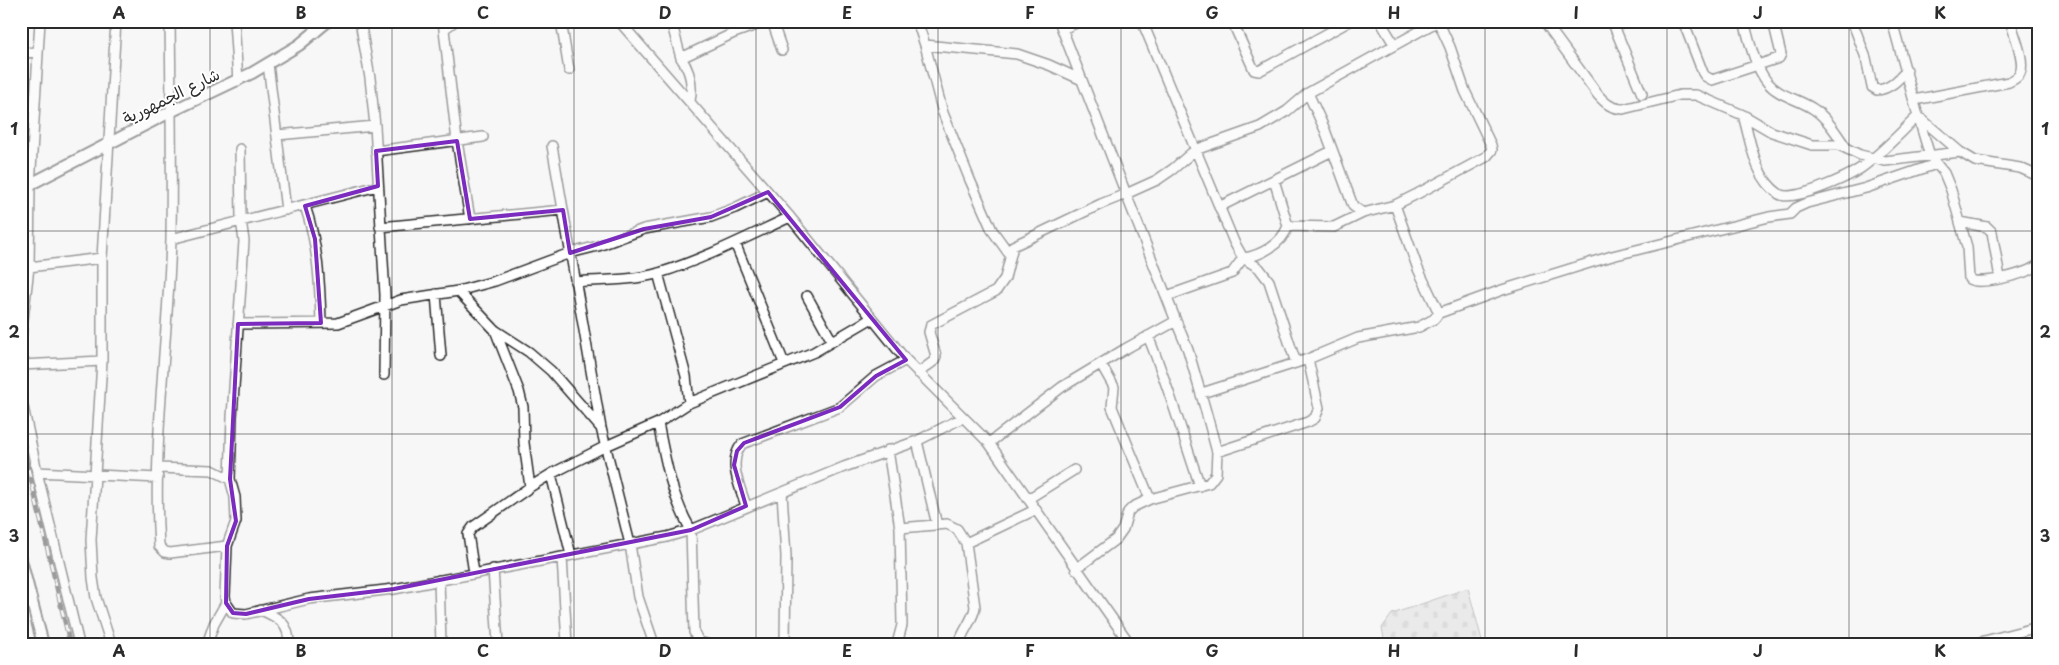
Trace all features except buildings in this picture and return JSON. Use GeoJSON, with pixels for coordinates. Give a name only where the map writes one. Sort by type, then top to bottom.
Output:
{"type":"FeatureCollection","features":[{"type":"Feature","properties":{"kind":"main road","name":"شارع الجمهورية"},"geometry":{"type":"LineString","coordinates":[[25,188],[170,112],[268,64],[315,33],[328,21]]}},
{"type":"Feature","properties":{"kind":"main road"},"geometry":{"type":"LineString","coordinates":[[21,560],[43,644]]}},
{"type":"Feature","properties":{"kind":"street"},"geometry":{"type":"LineString","coordinates":[[21,338],[29,267],[25,188],[40,21]]}},
{"type":"Feature","properties":{"kind":"street"},"geometry":{"type":"LineString","coordinates":[[111,644],[101,616],[93,578],[91,526],[102,361],[102,258],[116,21]]}},
{"type":"Feature","properties":{"kind":"street"},"geometry":{"type":"LineString","coordinates":[[156,21],[171,22],[170,239],[158,468],[159,546],[165,552],[176,553],[226,546]]}},
{"type":"Feature","properties":{"kind":"street"},"geometry":{"type":"LineString","coordinates":[[234,21],[238,80]]}},
{"type":"Feature","properties":{"kind":"street"},"geometry":{"type":"LineString","coordinates":[[313,21],[315,33]]}},
{"type":"Feature","properties":{"kind":"street"},"geometry":{"type":"LineString","coordinates":[[360,21],[370,78],[375,126],[385,305],[384,375]]}},
{"type":"Feature","properties":{"kind":"street"},"geometry":{"type":"LineString","coordinates":[[455,21],[443,25],[457,141],[470,219]]}},
{"type":"Feature","properties":{"kind":"street"},"geometry":{"type":"LineString","coordinates":[[561,21],[570,70]]}},
{"type":"Feature","properties":{"kind":"street"},"geometry":{"type":"LineString","coordinates":[[619,21],[790,217],[906,360],[989,443],[1130,644]]}},
{"type":"Feature","properties":{"kind":"street"},"geometry":{"type":"LineString","coordinates":[[671,21],[681,58],[691,77],[692,90],[690,102]]}},
{"type":"Feature","properties":{"kind":"street"},"geometry":{"type":"LineString","coordinates":[[730,21],[734,33]]}},
{"type":"Feature","properties":{"kind":"street"},"geometry":{"type":"LineString","coordinates":[[681,58],[734,33],[768,21],[773,24],[782,50]]}},
{"type":"Feature","properties":{"kind":"street"},"geometry":{"type":"LineString","coordinates":[[916,21],[925,45],[943,113],[992,230],[1010,255]]}},
{"type":"Feature","properties":{"kind":"street"},"geometry":{"type":"LineString","coordinates":[[1076,569],[1116,539],[1123,529],[1130,509],[1150,499],[1200,486],[1213,480],[1218,466],[1217,452],[1202,393],[1167,296],[1060,25],[1081,21]]}},
{"type":"Feature","properties":{"kind":"street"},"geometry":{"type":"LineString","coordinates":[[1142,21],[1234,242],[1243,258],[1259,268],[1269,281],[1296,363]]}},
{"type":"Feature","properties":{"kind":"street"},"geometry":{"type":"LineString","coordinates":[[1232,21],[1254,70],[1260,71],[1350,21]]}},
{"type":"Feature","properties":{"kind":"street"},"geometry":{"type":"LineString","coordinates":[[1380,21],[1394,44]]}},
{"type":"Feature","properties":{"kind":"street"},"geometry":{"type":"LineString","coordinates":[[918,373],[934,360],[936,356],[929,332],[931,325],[996,290],[1004,278],[1010,255],[1015,245],[1165,175],[1195,150],[1260,127],[1287,112],[1308,93],[1438,21],[1450,47],[1465,90],[1492,150],[1486,157],[1466,169],[1395,205],[1363,213],[1334,227],[1288,226]]}},
{"type":"Feature","properties":{"kind":"street"},"geometry":{"type":"LineString","coordinates":[[1544,21],[1598,96],[1607,105],[1614,108],[1623,109],[1680,95],[1696,96],[1744,116],[1784,137],[1812,145],[1833,144],[1872,158],[1885,160],[1960,152]]}},
{"type":"Feature","properties":{"kind":"street"},"geometry":{"type":"LineString","coordinates":[[1612,21],[1642,94]]}},
{"type":"Feature","properties":{"kind":"street"},"geometry":{"type":"LineString","coordinates":[[1683,21],[1703,73],[1708,79],[1712,80],[1758,64],[1776,60],[1781,54],[1773,21]]}},
{"type":"Feature","properties":{"kind":"street"},"geometry":{"type":"LineString","coordinates":[[1744,21],[1753,52],[1769,84],[1779,93],[1814,109],[1840,138],[1847,149]]}},
{"type":"Feature","properties":{"kind":"street"},"geometry":{"type":"LineString","coordinates":[[1852,21],[1866,58],[1872,87],[1877,90],[1884,90],[1907,70]]}},
{"type":"Feature","properties":{"kind":"street"},"geometry":{"type":"LineString","coordinates":[[1892,21],[1930,156],[1947,180],[1960,222],[1967,247],[1969,278],[1974,281],[2000,278],[2025,273],[2038,265]]}},
{"type":"Feature","properties":{"kind":"street"},"geometry":{"type":"LineString","coordinates":[[1914,100],[2010,82],[2018,76],[2022,69],[2022,61],[2010,21]]}},
{"type":"Feature","properties":{"kind":"street"},"geometry":{"type":"LineString","coordinates":[[925,45],[1017,54],[1049,65],[1082,80]]}},
{"type":"Feature","properties":{"kind":"street"},"geometry":{"type":"LineString","coordinates":[[21,53],[38,52]]}},
{"type":"Feature","properties":{"kind":"street"},"geometry":{"type":"LineString","coordinates":[[268,64],[286,210]]}},
{"type":"Feature","properties":{"kind":"street"},"geometry":{"type":"LineString","coordinates":[[1308,93],[1325,130],[1353,206],[1363,213]]}},
{"type":"Feature","properties":{"kind":"street"},"geometry":{"type":"LineString","coordinates":[[1744,116],[1755,158],[1762,176],[1772,188],[1784,196],[1792,196],[1816,189],[1850,174],[1872,158],[1918,116]]}},
{"type":"Feature","properties":{"kind":"street"},"geometry":{"type":"LineString","coordinates":[[1918,116],[1960,152],[1975,161],[2020,168],[2038,176]]}},
{"type":"Feature","properties":{"kind":"street"},"geometry":{"type":"LineString","coordinates":[[277,135],[375,126]]}},
{"type":"Feature","properties":{"kind":"street"},"geometry":{"type":"LineString","coordinates":[[376,151],[483,137]]}},
{"type":"Feature","properties":{"kind":"street"},"geometry":{"type":"LineString","coordinates":[[552,146],[601,428],[630,544],[638,598],[654,644]]}},
{"type":"Feature","properties":{"kind":"street"},"geometry":{"type":"LineString","coordinates":[[207,644],[214,624],[226,604],[226,546],[236,521],[235,497],[230,479],[244,241],[241,220],[240,149]]}},
{"type":"Feature","properties":{"kind":"street"},"geometry":{"type":"LineString","coordinates":[[1219,207],[1332,151]]}},
{"type":"Feature","properties":{"kind":"street"},"geometry":{"type":"LineString","coordinates":[[1202,393],[1308,359],[1369,335],[1419,327],[1434,320],[1439,313],[1502,290],[1612,256],[1769,217],[1790,214],[1807,203],[1875,185],[1936,164]]}},
{"type":"Feature","properties":{"kind":"street"},"geometry":{"type":"LineString","coordinates":[[1274,180],[1288,226]]}},
{"type":"Feature","properties":{"kind":"street"},"geometry":{"type":"LineString","coordinates":[[170,239],[378,186]]}},
{"type":"Feature","properties":{"kind":"street"},"geometry":{"type":"LineString","coordinates":[[238,324],[338,323],[401,300],[458,291],[495,281],[570,253],[598,246],[644,229],[711,217],[768,192]]}},
{"type":"Feature","properties":{"kind":"street"},"geometry":{"type":"LineString","coordinates":[[1395,205],[1418,269],[1439,313]]}},
{"type":"Feature","properties":{"kind":"street"},"geometry":{"type":"LineString","coordinates":[[305,206],[316,246],[321,293],[321,323]]}},
{"type":"Feature","properties":{"kind":"street"},"geometry":{"type":"LineString","coordinates":[[380,227],[563,210]]}},
{"type":"Feature","properties":{"kind":"street"},"geometry":{"type":"LineString","coordinates":[[575,282],[626,279],[658,274],[735,243],[790,217]]}},
{"type":"Feature","properties":{"kind":"street"},"geometry":{"type":"LineString","coordinates":[[1960,222],[1987,227],[1992,232],[2000,278]]}},
{"type":"Feature","properties":{"kind":"street"},"geometry":{"type":"LineString","coordinates":[[1167,296],[1232,273],[1237,269],[1243,258],[1264,252],[1280,238],[1288,226]]}},
{"type":"Feature","properties":{"kind":"street"},"geometry":{"type":"LineString","coordinates":[[735,243],[784,363]]}},
{"type":"Feature","properties":{"kind":"street"},"geometry":{"type":"LineString","coordinates":[[29,267],[102,258]]}},
{"type":"Feature","properties":{"kind":"street"},"geometry":{"type":"LineString","coordinates":[[658,274],[686,376],[688,402]]}},
{"type":"Feature","properties":{"kind":"street"},"geometry":{"type":"LineString","coordinates":[[458,291],[494,330],[529,352],[551,371],[601,428]]}},
{"type":"Feature","properties":{"kind":"street"},"geometry":{"type":"LineString","coordinates":[[436,294],[442,356]]}},
{"type":"Feature","properties":{"kind":"street"},"geometry":{"type":"LineString","coordinates":[[807,296],[832,341]]}},
{"type":"Feature","properties":{"kind":"street"},"geometry":{"type":"LineString","coordinates":[[474,573],[468,534],[473,527],[530,486],[606,446],[658,423],[688,402],[814,352],[872,318]]}},
{"type":"Feature","properties":{"kind":"street"},"geometry":{"type":"LineString","coordinates":[[989,443],[1062,388],[1176,321]]}},
{"type":"Feature","properties":{"kind":"street"},"geometry":{"type":"LineString","coordinates":[[494,330],[519,391],[523,407],[524,443],[530,486]]}},
{"type":"Feature","properties":{"kind":"street"},"geometry":{"type":"LineString","coordinates":[[1148,336],[1168,385],[1176,416],[1200,486]]}},
{"type":"Feature","properties":{"kind":"street"},"geometry":{"type":"LineString","coordinates":[[1217,452],[1316,418],[1319,408],[1308,359]]}},
{"type":"Feature","properties":{"kind":"street"},"geometry":{"type":"LineString","coordinates":[[746,506],[734,465],[735,456],[742,444],[840,407],[876,376],[906,360]]}},
{"type":"Feature","properties":{"kind":"street"},"geometry":{"type":"LineString","coordinates":[[21,365],[102,361]]}},
{"type":"Feature","properties":{"kind":"street"},"geometry":{"type":"LineString","coordinates":[[1102,364],[1114,387],[1112,407],[1150,499]]}},
{"type":"Feature","properties":{"kind":"street"},"geometry":{"type":"LineString","coordinates":[[21,397],[37,472],[79,644]]}},
{"type":"Feature","properties":{"kind":"street"},"geometry":{"type":"LineString","coordinates":[[226,604],[230,610],[238,615],[309,599],[394,590],[493,569],[667,537],[691,530],[746,506],[888,450],[917,441],[962,418]]}},
{"type":"Feature","properties":{"kind":"street"},"geometry":{"type":"LineString","coordinates":[[658,423],[665,463],[684,518],[691,530],[694,632],[698,642],[708,644]]}},
{"type":"Feature","properties":{"kind":"street"},"geometry":{"type":"LineString","coordinates":[[917,441],[937,525]]}},
{"type":"Feature","properties":{"kind":"street"},"geometry":{"type":"LineString","coordinates":[[888,450],[900,528],[902,625],[897,644]]}},
{"type":"Feature","properties":{"kind":"street"},"geometry":{"type":"LineString","coordinates":[[158,468],[212,470],[230,479]]}},
{"type":"Feature","properties":{"kind":"street"},"geometry":{"type":"LineString","coordinates":[[1028,499],[1074,470]]}},
{"type":"Feature","properties":{"kind":"street"},"geometry":{"type":"LineString","coordinates":[[37,472],[158,478]]}},
{"type":"Feature","properties":{"kind":"street"},"geometry":{"type":"LineString","coordinates":[[551,474],[567,556],[567,644]]}},
{"type":"Feature","properties":{"kind":"street"},"geometry":{"type":"LineString","coordinates":[[782,493],[786,556],[785,644]]}},
{"type":"Feature","properties":{"kind":"street"},"geometry":{"type":"LineString","coordinates":[[966,543],[1035,510]]}},
{"type":"Feature","properties":{"kind":"street"},"geometry":{"type":"LineString","coordinates":[[900,528],[947,524],[955,527],[966,543],[975,607],[959,644]]}},
{"type":"Feature","properties":{"kind":"street"},"geometry":{"type":"LineString","coordinates":[[493,569],[498,644]]}},
{"type":"Feature","properties":{"kind":"street"},"geometry":{"type":"LineString","coordinates":[[439,580],[441,644]]}},
{"type":"Feature","properties":{"kind":"street"},"geometry":{"type":"LineString","coordinates":[[261,610],[278,618],[284,624],[288,630],[289,644]]}},
{"type":"Feature","properties":{"kind":"street"},"geometry":{"type":"LineString","coordinates":[[1973,644],[2038,628]]}},
{"type":"Feature","properties":{"kind":"highlighted area"},"geometry":{"type":"Polygon","coordinates":[[[457,141],[470,219],[563,210],[570,253],[644,229],[711,217],[768,192],[906,360],[876,376],[840,407],[744,443],[737,451],[734,465],[746,506],[691,530],[394,589],[309,599],[246,614],[233,613],[226,603],[227,546],[236,521],[230,479],[238,324],[321,323],[315,239],[305,206],[378,186],[376,151],[457,141]]]}},
{"type":"Feature","properties":{"kind":"green space"},"geometry":{"type":"Polygon","coordinates":[[[1468,588],[1483,644],[1385,644],[1382,628],[1392,614],[1468,588]]]}},
{"type":"Feature","properties":{"kind":"railway"},"geometry":{"type":"LineString","coordinates":[[21,438],[70,644]]}}]}
